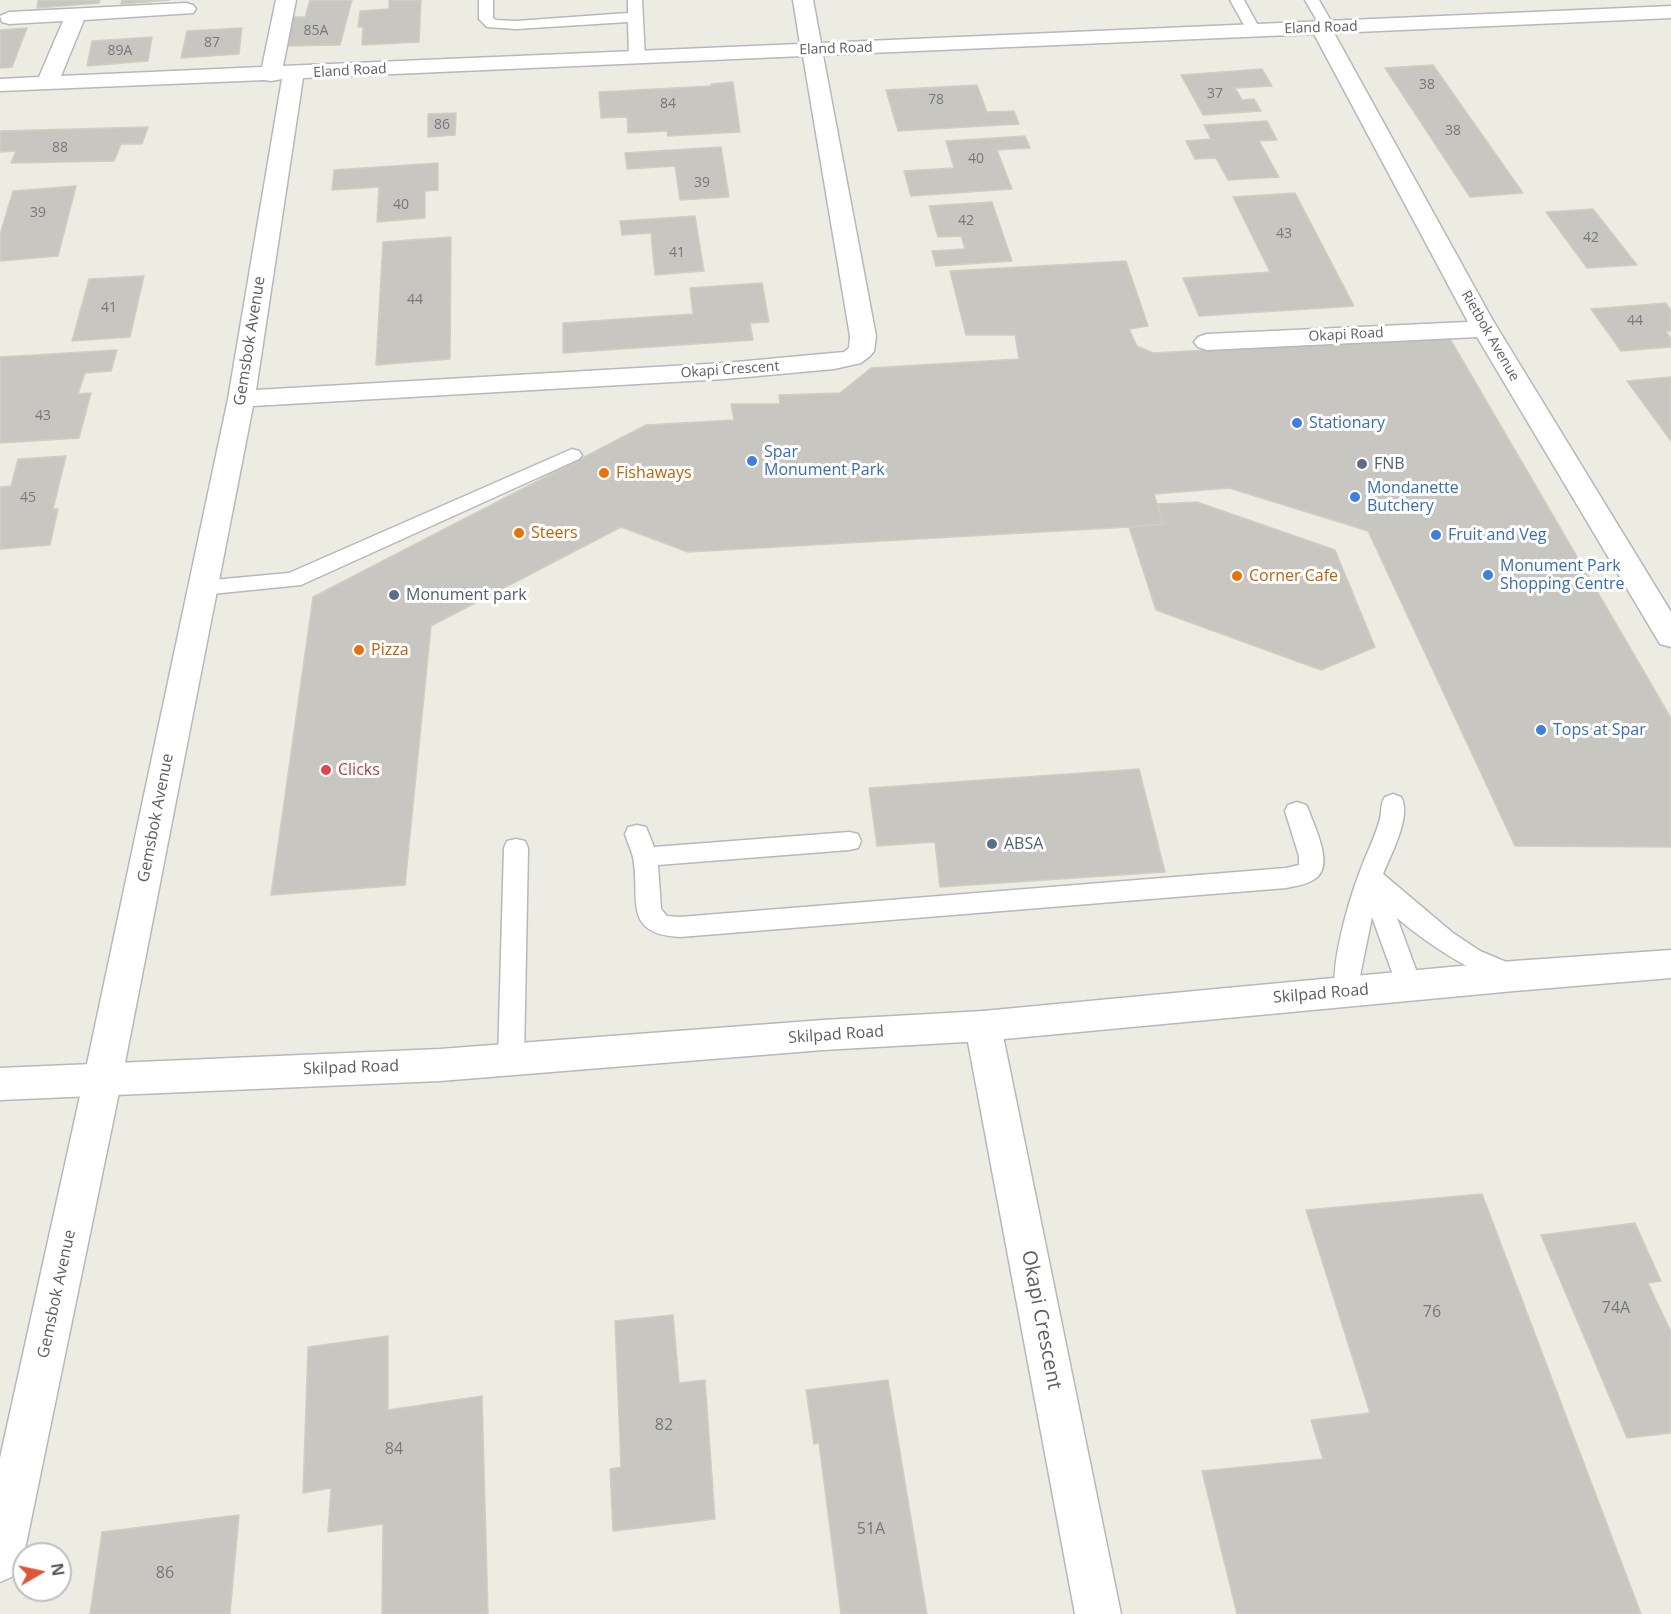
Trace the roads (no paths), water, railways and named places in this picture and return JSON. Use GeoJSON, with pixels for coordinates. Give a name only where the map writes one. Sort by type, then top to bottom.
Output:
{"type":"FeatureCollection","features":[{"type":"Feature","properties":{"kind":"street","name":"Gemsbok Avenue"},"geometry":{"type":"LineString","coordinates":[[0,1559],[103,1078],[241,399],[282,74],[286,0]]}},
{"type":"Feature","properties":{"kind":"street","name":"Okapi Crescent"},"geometry":{"type":"LineString","coordinates":[[241,399],[725,371],[834,361],[857,355],[861,351],[863,336],[803,0]]}},
{"type":"Feature","properties":{"kind":"street"},"geometry":{"type":"LineString","coordinates":[[9,18],[186,9]]}},
{"type":"Feature","properties":{"kind":"street","name":"Eland Road"},"geometry":{"type":"LineString","coordinates":[[0,85],[1671,12]]}},
{"type":"Feature","properties":{"kind":"street"},"geometry":{"type":"LineString","coordinates":[[47,83],[76,14]]}},
{"type":"Feature","properties":{"kind":"street","name":"Rietbok Avenue"},"geometry":{"type":"LineString","coordinates":[[1324,28],[1485,329],[1671,637]]}},
{"type":"Feature","properties":{"kind":"street","name":"Okapi Road"},"geometry":{"type":"LineString","coordinates":[[1207,342],[1485,329]]}},
{"type":"Feature","properties":{"kind":"street","name":"Skilpad Road"},"geometry":{"type":"LineString","coordinates":[[0,1084],[440,1065],[983,1026],[1514,976],[1671,964]]}},
{"type":"Feature","properties":{"kind":"street","name":"Okapi Crescent"},"geometry":{"type":"LineString","coordinates":[[983,1026],[1098,1614]]}},
{"type":"Feature","properties":{"kind":"lane"},"geometry":{"type":"LineString","coordinates":[[486,0],[486,18],[492,24],[516,25],[636,17]]}},
{"type":"Feature","properties":{"kind":"lane"},"geometry":{"type":"LineString","coordinates":[[635,0],[637,58]]}},
{"type":"Feature","properties":{"kind":"lane"},"geometry":{"type":"LineString","coordinates":[[1238,0],[1254,31]]}},
{"type":"Feature","properties":{"kind":"lane"},"geometry":{"type":"LineString","coordinates":[[1312,0],[1324,28]]}},
{"type":"Feature","properties":{"kind":"lane"},"geometry":{"type":"LineString","coordinates":[[202,588],[293,580],[572,455]]}},
{"type":"Feature","properties":{"kind":"lane"},"geometry":{"type":"LineString","coordinates":[[1347,992],[1347,976],[1353,940],[1370,877],[1393,817],[1394,803]]}},
{"type":"Feature","properties":{"kind":"lane"},"geometry":{"type":"LineString","coordinates":[[849,841],[641,846],[648,909],[654,921],[663,926],[680,927],[1286,878],[1304,874],[1311,869],[1311,856],[1297,811]]}},
{"type":"Feature","properties":{"kind":"lane"},"geometry":{"type":"LineString","coordinates":[[511,1059],[516,848]]}},
{"type":"Feature","properties":{"kind":"lane"},"geometry":{"type":"LineString","coordinates":[[1370,877],[1404,910],[1453,946],[1474,959],[1514,976]]}},
{"type":"Feature","properties":{"kind":"lane"},"geometry":{"type":"LineString","coordinates":[[1370,877],[1409,986]]}},
{"type":"Feature","properties":{"kind":"place","name":"Stationary"},"geometry":{"type":"Point","coordinates":[1297,423]}},
{"type":"Feature","properties":{"kind":"place","name":"Spar Monument Park"},"geometry":{"type":"Point","coordinates":[752,461]}},
{"type":"Feature","properties":{"kind":"place","name":"FNB"},"geometry":{"type":"Point","coordinates":[1362,464]}},
{"type":"Feature","properties":{"kind":"place","name":"Fishaways"},"geometry":{"type":"Point","coordinates":[604,473]}},
{"type":"Feature","properties":{"kind":"place","name":"Mondanette Butchery"},"geometry":{"type":"Point","coordinates":[1355,497]}},
{"type":"Feature","properties":{"kind":"place","name":"Steers"},"geometry":{"type":"Point","coordinates":[519,533]}},
{"type":"Feature","properties":{"kind":"place","name":"Fruit and Veg"},"geometry":{"type":"Point","coordinates":[1436,535]}},
{"type":"Feature","properties":{"kind":"place","name":"Monument Park Shopping Centre"},"geometry":{"type":"Point","coordinates":[1488,575]}},
{"type":"Feature","properties":{"kind":"place","name":"Corner Cafe"},"geometry":{"type":"Point","coordinates":[1237,576]}},
{"type":"Feature","properties":{"kind":"place","name":"Monument park"},"geometry":{"type":"Point","coordinates":[394,595]}},
{"type":"Feature","properties":{"kind":"place","name":"Pizza"},"geometry":{"type":"Point","coordinates":[359,650]}},
{"type":"Feature","properties":{"kind":"place","name":"Tops at Spar"},"geometry":{"type":"Point","coordinates":[1541,730]}},
{"type":"Feature","properties":{"kind":"place","name":"Clicks"},"geometry":{"type":"Point","coordinates":[326,770]}},
{"type":"Feature","properties":{"kind":"place","name":"ABSA"},"geometry":{"type":"Point","coordinates":[992,844]}}]}
